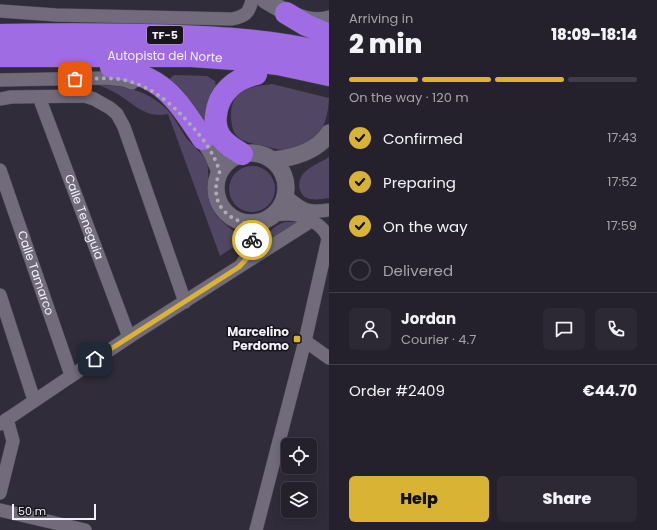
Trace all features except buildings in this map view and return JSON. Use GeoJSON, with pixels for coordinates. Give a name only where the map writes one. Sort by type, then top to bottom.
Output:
{"type":"FeatureCollection","features":[{"type":"Feature","properties":{"kind":"highway"},"geometry":{"type":"LineString","coordinates":[[286,13],[329,36]]}},
{"type":"Feature","properties":{"kind":"highway","name":"Autopista del Norte"},"geometry":{"type":"LineString","coordinates":[[0,35],[126,34],[223,38],[289,45],[329,54]]}},
{"type":"Feature","properties":{"kind":"highway"},"geometry":{"type":"LineString","coordinates":[[3,56],[41,67],[163,67],[240,72],[294,79],[329,87]]}},
{"type":"Feature","properties":{"kind":"highway","name":"Autopista del Norte"},"geometry":{"type":"LineString","coordinates":[[3,56],[190,56],[278,64],[329,75]]}},
{"type":"Feature","properties":{"kind":"highway"},"geometry":{"type":"LineString","coordinates":[[111,67],[128,70],[145,76],[162,86],[180,105],[203,139]]}},
{"type":"Feature","properties":{"kind":"highway"},"geometry":{"type":"LineString","coordinates":[[242,154],[227,144],[220,136],[215,123],[216,107],[223,93],[235,82],[256,74]]}},
{"type":"Feature","properties":{"kind":"street"},"geometry":{"type":"LineString","coordinates":[[0,11],[56,15],[232,19],[242,16],[249,11],[252,0]]}},
{"type":"Feature","properties":{"kind":"street"},"geometry":{"type":"LineString","coordinates":[[265,0],[286,13],[316,21],[323,21],[329,18]]}},
{"type":"Feature","properties":{"kind":"street"},"geometry":{"type":"LineString","coordinates":[[0,80],[106,78],[124,80],[145,87],[161,96],[175,108],[203,139],[212,153],[220,171]]}},
{"type":"Feature","properties":{"kind":"street"},"geometry":{"type":"LineString","coordinates":[[0,99],[11,97],[85,96],[110,108],[117,114],[124,128],[185,302]]}},
{"type":"Feature","properties":{"kind":"street","name":"Calle Teneguia"},"geometry":{"type":"LineString","coordinates":[[39,97],[129,337]]}},
{"type":"Feature","properties":{"kind":"street"},"geometry":{"type":"LineString","coordinates":[[273,160],[293,157],[306,152],[325,139],[329,133]]}},
{"type":"Feature","properties":{"kind":"street"},"geometry":{"type":"LineString","coordinates":[[329,145],[296,167],[286,189],[280,209],[266,221],[256,224],[236,221],[221,208],[217,198],[216,189],[220,171],[230,160],[242,154],[258,153],[273,160],[281,168],[286,189],[301,208],[311,211],[329,210]]}},
{"type":"Feature","properties":{"kind":"street","name":"Calle Tamarco"},"geometry":{"type":"LineString","coordinates":[[0,170],[71,375]]}},
{"type":"Feature","properties":{"kind":"street"},"geometry":{"type":"LineString","coordinates":[[256,530],[305,341],[324,280],[328,239],[327,233],[311,221],[296,215],[274,215]]}},
{"type":"Feature","properties":{"kind":"street"},"geometry":{"type":"LineString","coordinates":[[0,494],[13,442],[3,421],[129,337],[311,221]]}},
{"type":"Feature","properties":{"kind":"street"},"geometry":{"type":"LineString","coordinates":[[239,267],[249,256],[250,252],[252,231],[248,224]]}},
{"type":"Feature","properties":{"kind":"street"},"geometry":{"type":"LineString","coordinates":[[0,295],[34,400]]}},
{"type":"Feature","properties":{"kind":"street"},"geometry":{"type":"LineString","coordinates":[[305,341],[329,358]]}},
{"type":"Feature","properties":{"kind":"street"},"geometry":{"type":"LineString","coordinates":[[0,510],[85,530]]}},
{"type":"Feature","properties":{"kind":"shaded area"},"geometry":{"type":"Polygon","coordinates":[[[174,75],[207,76],[215,81],[216,86],[204,124],[169,81],[174,75]]]}},
{"type":"Feature","properties":{"kind":"shaded area"},"geometry":{"type":"Polygon","coordinates":[[[272,84],[329,98],[328,110],[324,124],[321,130],[310,140],[299,146],[284,150],[250,143],[244,141],[236,135],[231,118],[234,101],[237,96],[249,89],[272,84]]]}},
{"type":"Feature","properties":{"kind":"shaded area"},"geometry":{"type":"Polygon","coordinates":[[[99,85],[129,88],[147,95],[164,106],[187,139],[206,160],[208,169],[209,202],[220,219],[239,236],[240,243],[220,256],[168,114],[155,115],[145,112],[119,95],[99,85]]]}},
{"type":"Feature","properties":{"kind":"shaded area"},"geometry":{"type":"Polygon","coordinates":[[[329,157],[329,198],[306,198],[301,193],[299,185],[303,174],[308,169],[329,157]]]}},
{"type":"Feature","properties":{"kind":"shaded area"},"geometry":{"type":"Polygon","coordinates":[[[257,166],[269,172],[274,180],[274,198],[269,206],[261,211],[247,212],[235,206],[230,198],[229,184],[235,172],[243,167],[257,166]]]}},
{"type":"Feature","properties":{"kind":"shaded area"},"geometry":{"type":"Polygon","coordinates":[[[285,222],[297,222],[261,245],[270,231],[285,222]]]}},
{"type":"Feature","properties":{"kind":"way so far"},"geometry":{"type":"LineString","coordinates":[[75,79],[106,78],[124,80],[145,87],[161,96],[175,108],[203,139],[212,153],[220,171],[216,189],[217,198],[221,208],[236,221],[248,224],[252,231],[252,240]]}},
{"type":"Feature","properties":{"kind":"place","name":"Marcelino Perdomo"},"geometry":{"type":"Point","coordinates":[297,339]}},
{"type":"Feature","properties":{"kind":"route"},"geometry":{"type":"LineString","coordinates":[[95,359],[239,267],[249,256],[252,240]]}}]}
